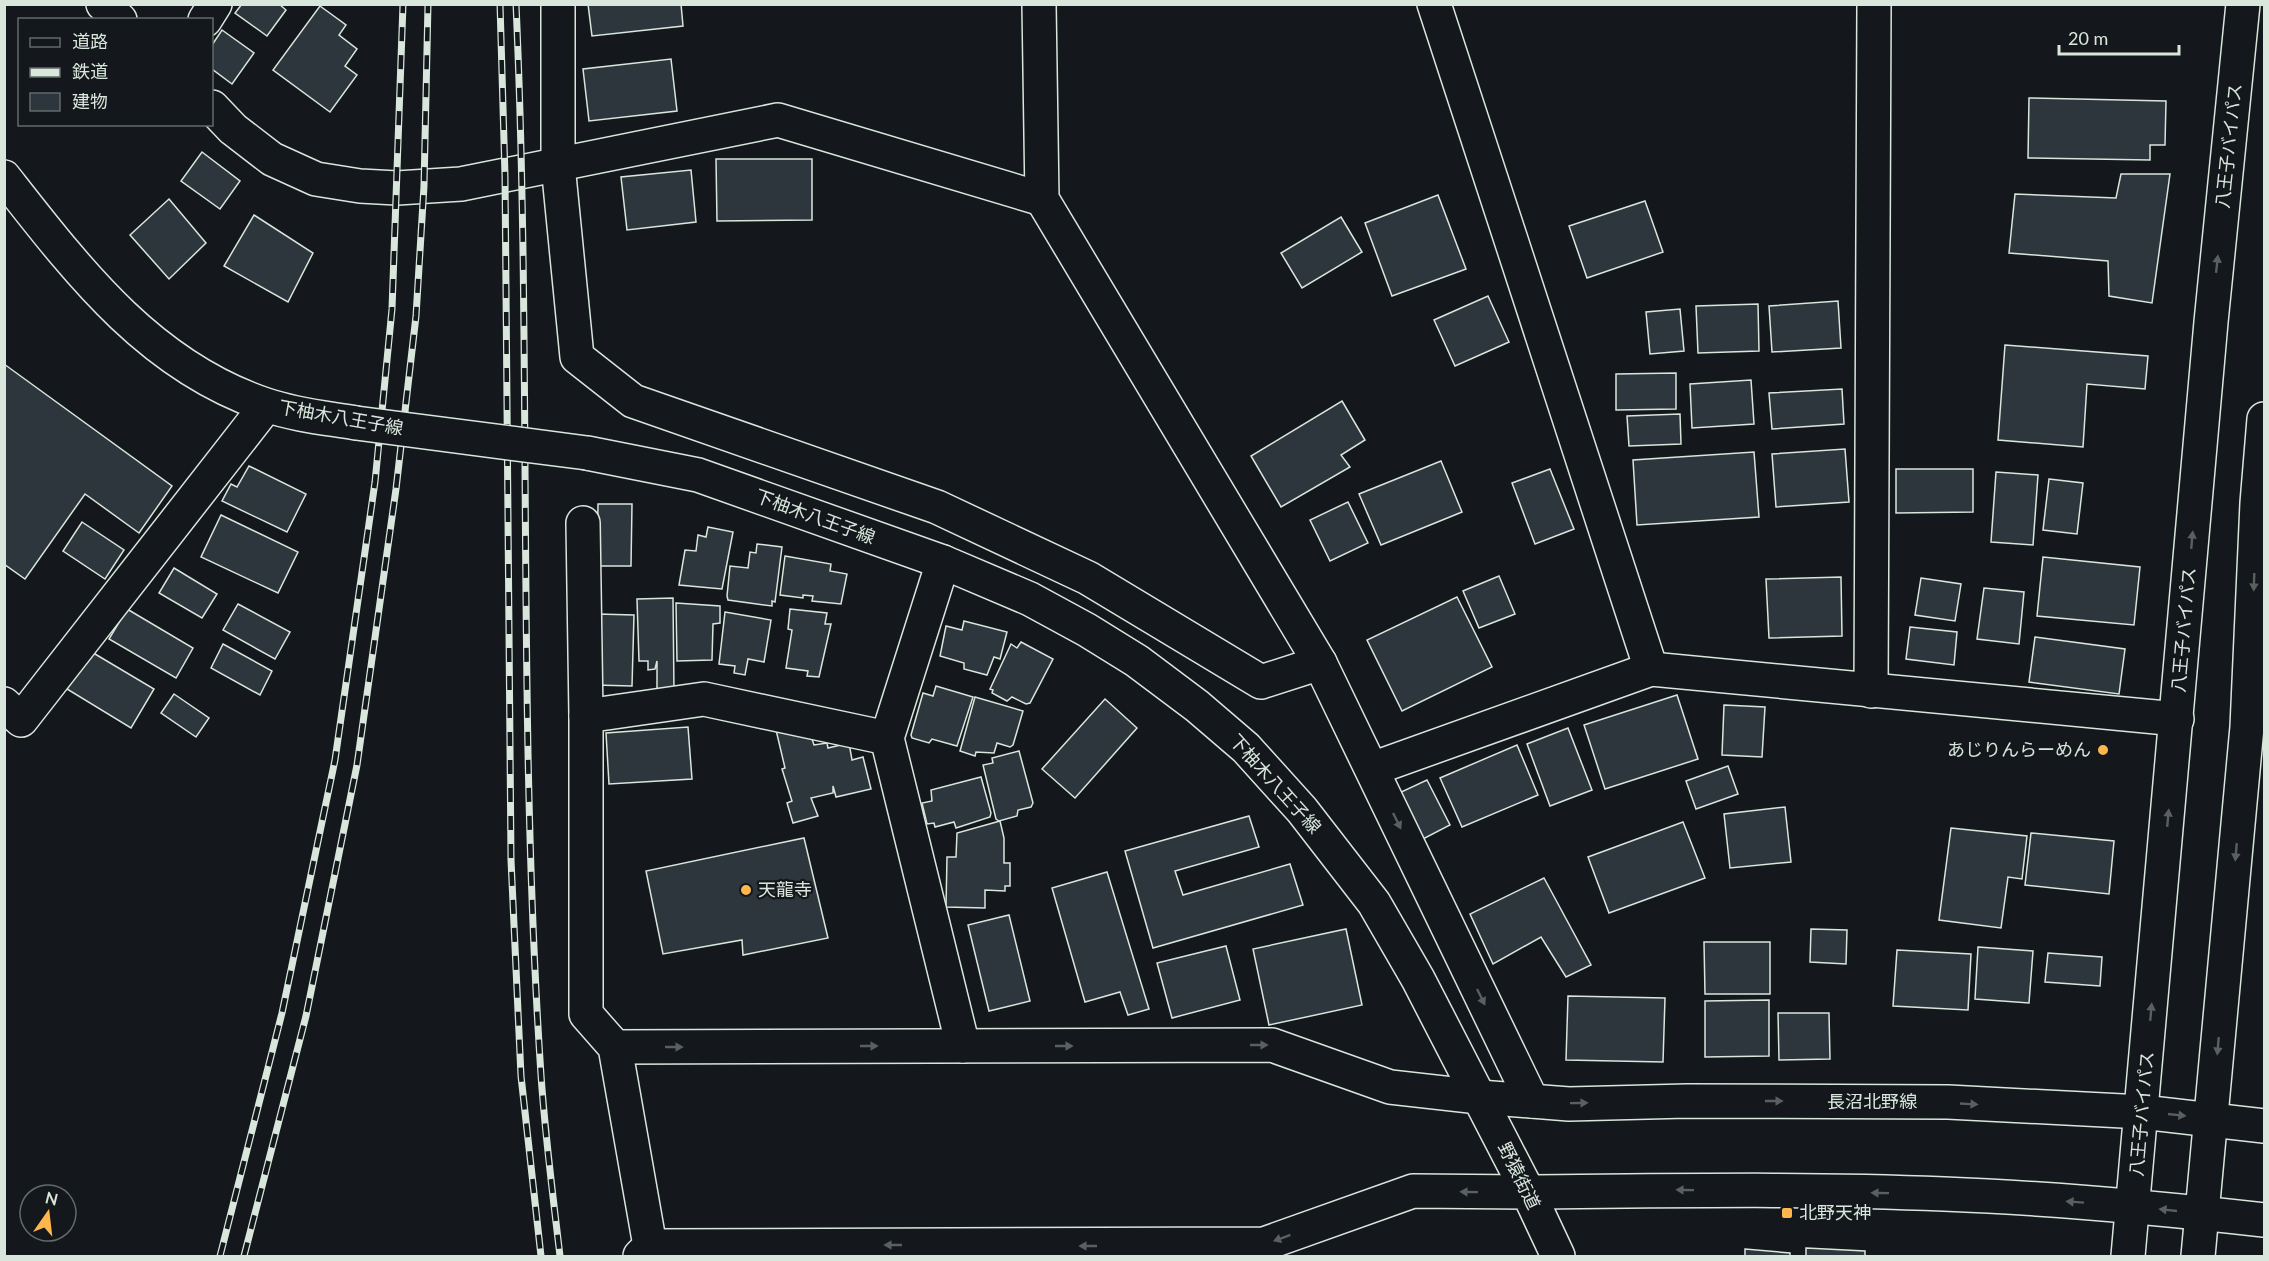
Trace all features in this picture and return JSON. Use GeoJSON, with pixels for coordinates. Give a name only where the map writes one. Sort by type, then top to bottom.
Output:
{"type":"FeatureCollection","features":[{"type":"Feature","properties":{"kind":"main road"},"geometry":{"type":"LineString","coordinates":[[103,4],[118,18]]}},
{"type":"Feature","properties":{"kind":"main road"},"geometry":{"type":"LineString","coordinates":[[206,18],[215,4]]}},
{"type":"Feature","properties":{"kind":"main road"},"geometry":{"type":"LineString","coordinates":[[558,4],[558,165],[577,357],[633,401],[937,507],[1088,578],[1261,682],[1320,663]]}},
{"type":"Feature","properties":{"kind":"main road"},"geometry":{"type":"LineString","coordinates":[[1039,4],[1042,199],[1320,663],[1533,1101]]}},
{"type":"Feature","properties":{"kind":"main road"},"geometry":{"type":"LineString","coordinates":[[1434,4],[1652,669]]}},
{"type":"Feature","properties":{"kind":"main road"},"geometry":{"type":"LineString","coordinates":[[1871,691],[1874,4]]}},
{"type":"Feature","properties":{"kind":"main road","name":"八王子バイパス"},"geometry":{"type":"LineString","coordinates":[[2128,1257],[2211,322],[2243,4]]}},
{"type":"Feature","properties":{"kind":"main road"},"geometry":{"type":"LineString","coordinates":[[213,108],[233,129],[272,159],[316,179],[360,186],[397,188],[461,184],[778,120],[1042,199]]}},
{"type":"Feature","properties":{"kind":"main road","name":"下柚木八王子線"},"geometry":{"type":"LineString","coordinates":[[4,177],[70,261],[140,334],[177,361],[221,387],[266,406],[356,423],[587,453],[698,475],[943,562],[1030,599],[1117,649],[1197,706],[1246,748],[1302,810],[1374,903],[1418,979],[1479,1097]]}},
{"type":"Feature","properties":{"kind":"main road"},"geometry":{"type":"LineString","coordinates":[[4,704],[21,720],[266,406]]}},
{"type":"Feature","properties":{"kind":"main road"},"geometry":{"type":"LineString","coordinates":[[2198,1257],[2256,728],[2257,503],[2265,419]]}},
{"type":"Feature","properties":{"kind":"main road"},"geometry":{"type":"LineString","coordinates":[[583,523],[586,716],[586,1014],[615,1047],[645,1251],[1200,1251],[1264,1244],[1413,1191],[1676,1190],[1944,1194],[2133,1206],[2265,1220]]}},
{"type":"Feature","properties":{"kind":"main road"},"geometry":{"type":"LineString","coordinates":[[943,562],[887,738],[963,1046]]}},
{"type":"Feature","properties":{"kind":"main road"},"geometry":{"type":"LineString","coordinates":[[1372,769],[1652,669],[2177,719]]}},
{"type":"Feature","properties":{"kind":"main road"},"geometry":{"type":"LineString","coordinates":[[586,716],[704,699],[887,738]]}},
{"type":"Feature","properties":{"kind":"main road","name":"長沼北野線"},"geometry":{"type":"LineString","coordinates":[[615,1047],[1272,1046],[1390,1087],[1479,1097],[1569,1104],[1687,1101],[1948,1102],[2142,1112],[2265,1126]]}},
{"type":"Feature","properties":{"kind":"main road","name":"野猿街道"},"geometry":{"type":"LineString","coordinates":[[1479,1097],[1528,1192],[1558,1257]]}},
{"type":"Feature","properties":{"kind":"building"},"geometry":{"type":"Polygon","coordinates":[[[242,4],[279,4],[286,10],[267,36],[235,13],[242,4]]]}},
{"type":"Feature","properties":{"kind":"building"},"geometry":{"type":"Polygon","coordinates":[[[588,4],[681,4],[683,26],[592,36],[588,4]]]}},
{"type":"Feature","properties":{"kind":"building"},"geometry":{"type":"Polygon","coordinates":[[[320,6],[346,25],[339,35],[357,49],[345,66],[357,75],[330,112],[273,70],[320,6]]]}},
{"type":"Feature","properties":{"kind":"building"},"geometry":{"type":"Polygon","coordinates":[[[222,30],[254,53],[232,84],[213,70],[213,44],[222,30]]]}},
{"type":"Feature","properties":{"kind":"building"},"geometry":{"type":"Polygon","coordinates":[[[671,59],[677,111],[589,121],[583,69],[671,59]]]}},
{"type":"Feature","properties":{"kind":"building"},"geometry":{"type":"Polygon","coordinates":[[[2029,98],[2166,101],[2165,145],[2150,145],[2150,160],[2028,158],[2029,98]]]}},
{"type":"Feature","properties":{"kind":"building"},"geometry":{"type":"Polygon","coordinates":[[[202,152],[240,181],[220,209],[181,181],[202,152]]]}},
{"type":"Feature","properties":{"kind":"building"},"geometry":{"type":"Polygon","coordinates":[[[716,159],[812,159],[812,220],[717,221],[716,159]]]}},
{"type":"Feature","properties":{"kind":"building"},"geometry":{"type":"Polygon","coordinates":[[[691,170],[696,222],[627,230],[621,177],[691,170]]]}},
{"type":"Feature","properties":{"kind":"building"},"geometry":{"type":"Polygon","coordinates":[[[2121,174],[2170,174],[2152,303],[2109,296],[2108,261],[2009,253],[2015,194],[2116,198],[2121,174]]]}},
{"type":"Feature","properties":{"kind":"building"},"geometry":{"type":"Polygon","coordinates":[[[1438,195],[1466,269],[1392,296],[1365,223],[1438,195]]]}},
{"type":"Feature","properties":{"kind":"building"},"geometry":{"type":"Polygon","coordinates":[[[169,199],[206,243],[169,279],[130,235],[169,199]]]}},
{"type":"Feature","properties":{"kind":"building"},"geometry":{"type":"Polygon","coordinates":[[[1645,201],[1663,252],[1587,278],[1569,226],[1645,201]]]}},
{"type":"Feature","properties":{"kind":"building"},"geometry":{"type":"Polygon","coordinates":[[[254,215],[313,253],[288,302],[224,266],[254,215]]]}},
{"type":"Feature","properties":{"kind":"building"},"geometry":{"type":"Polygon","coordinates":[[[1341,217],[1362,252],[1302,288],[1281,253],[1341,217]]]}},
{"type":"Feature","properties":{"kind":"building"},"geometry":{"type":"Polygon","coordinates":[[[1488,296],[1509,342],[1455,366],[1434,320],[1488,296]]]}},
{"type":"Feature","properties":{"kind":"building"},"geometry":{"type":"Polygon","coordinates":[[[1838,301],[1841,348],[1772,352],[1769,306],[1838,301]]]}},
{"type":"Feature","properties":{"kind":"building"},"geometry":{"type":"Polygon","coordinates":[[[1758,304],[1759,351],[1698,353],[1696,306],[1758,304]]]}},
{"type":"Feature","properties":{"kind":"building"},"geometry":{"type":"Polygon","coordinates":[[[1680,309],[1684,351],[1650,354],[1646,312],[1680,309]]]}},
{"type":"Feature","properties":{"kind":"building"},"geometry":{"type":"Polygon","coordinates":[[[2005,345],[2148,356],[2145,389],[2087,384],[2083,447],[1998,440],[2005,345]]]}},
{"type":"Feature","properties":{"kind":"building"},"geometry":{"type":"Polygon","coordinates":[[[4,364],[172,486],[139,533],[85,494],[25,579],[4,564],[4,364]]]}},
{"type":"Feature","properties":{"kind":"building"},"geometry":{"type":"Polygon","coordinates":[[[1676,373],[1676,409],[1616,410],[1616,374],[1676,373]]]}},
{"type":"Feature","properties":{"kind":"building"},"geometry":{"type":"Polygon","coordinates":[[[1751,380],[1754,424],[1692,428],[1690,384],[1751,380]]]}},
{"type":"Feature","properties":{"kind":"building"},"geometry":{"type":"Polygon","coordinates":[[[1842,389],[1844,424],[1772,429],[1769,393],[1842,389]]]}},
{"type":"Feature","properties":{"kind":"building"},"geometry":{"type":"Polygon","coordinates":[[[1342,401],[1365,440],[1341,455],[1350,467],[1281,507],[1251,456],[1342,401]]]}},
{"type":"Feature","properties":{"kind":"building"},"geometry":{"type":"Polygon","coordinates":[[[1680,414],[1681,444],[1629,446],[1627,416],[1680,414]]]}},
{"type":"Feature","properties":{"kind":"building"},"geometry":{"type":"Polygon","coordinates":[[[1845,449],[1849,502],[1776,507],[1772,454],[1845,449]]]}},
{"type":"Feature","properties":{"kind":"building"},"geometry":{"type":"Polygon","coordinates":[[[1754,452],[1759,517],[1637,525],[1633,460],[1754,452]]]}},
{"type":"Feature","properties":{"kind":"building"},"geometry":{"type":"Polygon","coordinates":[[[1441,461],[1462,512],[1381,545],[1359,494],[1441,461]]]}},
{"type":"Feature","properties":{"kind":"building"},"geometry":{"type":"Polygon","coordinates":[[[249,466],[306,494],[287,532],[222,501],[231,484],[237,487],[249,466]]]}},
{"type":"Feature","properties":{"kind":"building"},"geometry":{"type":"Polygon","coordinates":[[[1550,469],[1574,529],[1535,544],[1512,483],[1550,469]]]}},
{"type":"Feature","properties":{"kind":"building"},"geometry":{"type":"Polygon","coordinates":[[[1896,469],[1973,469],[1973,512],[1896,513],[1896,469]]]}},
{"type":"Feature","properties":{"kind":"building"},"geometry":{"type":"Polygon","coordinates":[[[1996,472],[2038,475],[2033,545],[1991,542],[1996,472]]]}},
{"type":"Feature","properties":{"kind":"building"},"geometry":{"type":"Polygon","coordinates":[[[2049,479],[2083,483],[2077,534],[2043,530],[2049,479]]]}},
{"type":"Feature","properties":{"kind":"building"},"geometry":{"type":"Polygon","coordinates":[[[1348,502],[1368,543],[1330,561],[1310,520],[1348,502]]]}},
{"type":"Feature","properties":{"kind":"building"},"geometry":{"type":"Polygon","coordinates":[[[598,504],[632,504],[631,566],[597,566],[598,504]]]}},
{"type":"Feature","properties":{"kind":"building"},"geometry":{"type":"Polygon","coordinates":[[[221,515],[298,552],[278,593],[201,557],[221,515]]]}},
{"type":"Feature","properties":{"kind":"building"},"geometry":{"type":"Polygon","coordinates":[[[82,522],[124,550],[105,579],[63,551],[82,522]]]}},
{"type":"Feature","properties":{"kind":"building"},"geometry":{"type":"Polygon","coordinates":[[[708,527],[733,532],[722,589],[679,585],[685,550],[696,551],[698,535],[706,537],[708,527]]]}},
{"type":"Feature","properties":{"kind":"building"},"geometry":{"type":"Polygon","coordinates":[[[757,544],[782,547],[775,602],[772,601],[772,606],[728,600],[727,596],[730,566],[748,568],[750,552],[756,553],[757,544]]]}},
{"type":"Feature","properties":{"kind":"building"},"geometry":{"type":"Polygon","coordinates":[[[785,556],[831,564],[830,571],[847,574],[841,604],[812,601],[813,596],[803,595],[803,598],[780,595],[785,556]]]}},
{"type":"Feature","properties":{"kind":"building"},"geometry":{"type":"Polygon","coordinates":[[[2043,557],[2140,567],[2134,625],[2037,616],[2043,557]]]}},
{"type":"Feature","properties":{"kind":"building"},"geometry":{"type":"Polygon","coordinates":[[[174,568],[217,594],[202,618],[159,593],[174,568]]]}},
{"type":"Feature","properties":{"kind":"building"},"geometry":{"type":"Polygon","coordinates":[[[1499,576],[1515,614],[1479,628],[1463,591],[1499,576]]]}},
{"type":"Feature","properties":{"kind":"building"},"geometry":{"type":"Polygon","coordinates":[[[1841,577],[1842,636],[1769,638],[1766,579],[1841,577]]]}},
{"type":"Feature","properties":{"kind":"building"},"geometry":{"type":"Polygon","coordinates":[[[1921,578],[1961,584],[1955,621],[1915,615],[1921,578]]]}},
{"type":"Feature","properties":{"kind":"building"},"geometry":{"type":"Polygon","coordinates":[[[1984,588],[2024,592],[2019,644],[1977,639],[1984,588]]]}},
{"type":"Feature","properties":{"kind":"building"},"geometry":{"type":"Polygon","coordinates":[[[1457,597],[1492,667],[1402,711],[1367,640],[1457,597]]]}},
{"type":"Feature","properties":{"kind":"building"},"geometry":{"type":"Polygon","coordinates":[[[673,598],[674,692],[657,693],[657,661],[655,669],[648,670],[648,661],[639,661],[637,599],[673,598]]]}},
{"type":"Feature","properties":{"kind":"building"},"geometry":{"type":"Polygon","coordinates":[[[676,603],[720,606],[720,623],[713,624],[712,660],[677,661],[676,603]]]}},
{"type":"Feature","properties":{"kind":"building"},"geometry":{"type":"Polygon","coordinates":[[[238,604],[290,632],[275,659],[223,630],[238,604]]]}},
{"type":"Feature","properties":{"kind":"building"},"geometry":{"type":"Polygon","coordinates":[[[127,609],[193,648],[176,678],[109,639],[127,609]]]}},
{"type":"Feature","properties":{"kind":"building"},"geometry":{"type":"Polygon","coordinates":[[[790,609],[827,613],[825,624],[831,624],[819,677],[807,676],[808,671],[786,668],[792,630],[788,629],[790,609]]]}},
{"type":"Feature","properties":{"kind":"building"},"geometry":{"type":"Polygon","coordinates":[[[725,612],[771,620],[764,662],[748,659],[745,675],[734,673],[735,666],[719,664],[725,612]]]}},
{"type":"Feature","properties":{"kind":"building"},"geometry":{"type":"Polygon","coordinates":[[[597,614],[634,615],[632,686],[595,685],[597,614]]]}},
{"type":"Feature","properties":{"kind":"building"},"geometry":{"type":"Polygon","coordinates":[[[964,621],[1007,632],[1000,659],[994,657],[987,675],[964,669],[964,663],[940,656],[946,626],[962,630],[964,621]]]}},
{"type":"Feature","properties":{"kind":"building"},"geometry":{"type":"Polygon","coordinates":[[[1910,627],[1957,632],[1954,665],[1906,659],[1910,627]]]}},
{"type":"Feature","properties":{"kind":"building"},"geometry":{"type":"Polygon","coordinates":[[[2035,637],[2125,649],[2119,694],[2029,682],[2035,637]]]}},
{"type":"Feature","properties":{"kind":"building"},"geometry":{"type":"Polygon","coordinates":[[[1021,642],[1053,659],[1030,703],[1026,704],[1012,697],[1007,701],[992,693],[993,690],[990,689],[1011,644],[1017,648],[1021,642]]]}},
{"type":"Feature","properties":{"kind":"building"},"geometry":{"type":"Polygon","coordinates":[[[223,644],[272,671],[260,695],[211,668],[223,644]]]}},
{"type":"Feature","properties":{"kind":"building"},"geometry":{"type":"Polygon","coordinates":[[[90,651],[154,689],[131,728],[67,689],[90,651]]]}},
{"type":"Feature","properties":{"kind":"building"},"geometry":{"type":"Polygon","coordinates":[[[936,686],[973,697],[957,746],[932,739],[929,743],[912,738],[923,693],[933,696],[936,686]]]}},
{"type":"Feature","properties":{"kind":"building"},"geometry":{"type":"Polygon","coordinates":[[[174,694],[209,718],[196,737],[161,713],[174,694]]]}},
{"type":"Feature","properties":{"kind":"building"},"geometry":{"type":"Polygon","coordinates":[[[1677,695],[1698,759],[1605,789],[1584,725],[1677,695]]]}},
{"type":"Feature","properties":{"kind":"building"},"geometry":{"type":"Polygon","coordinates":[[[975,697],[1023,711],[1013,745],[1010,747],[997,743],[994,753],[976,752],[975,756],[960,751],[975,697]]]}},
{"type":"Feature","properties":{"kind":"building"},"geometry":{"type":"Polygon","coordinates":[[[1105,699],[1137,728],[1075,798],[1042,769],[1105,699]]]}},
{"type":"Feature","properties":{"kind":"building"},"geometry":{"type":"Polygon","coordinates":[[[1724,705],[1765,707],[1762,757],[1722,755],[1724,705]]]}},
{"type":"Feature","properties":{"kind":"building"},"geometry":{"type":"Polygon","coordinates":[[[688,727],[692,779],[609,784],[606,733],[688,727]]]}},
{"type":"Feature","properties":{"kind":"building"},"geometry":{"type":"Polygon","coordinates":[[[1568,728],[1592,790],[1550,806],[1527,744],[1568,728]]]}},
{"type":"Feature","properties":{"kind":"building"},"geometry":{"type":"Polygon","coordinates":[[[776,730],[811,736],[814,745],[827,743],[828,748],[849,743],[852,760],[863,757],[871,789],[836,797],[833,786],[833,793],[811,798],[818,816],[793,823],[787,803],[792,801],[782,769],[785,768],[776,730]]]}},
{"type":"Feature","properties":{"kind":"building"},"geometry":{"type":"Polygon","coordinates":[[[1517,745],[1538,795],[1462,827],[1440,778],[1517,745]]]}},
{"type":"Feature","properties":{"kind":"building"},"geometry":{"type":"Polygon","coordinates":[[[1019,751],[1033,803],[1031,807],[1018,810],[1017,816],[999,821],[996,819],[983,765],[993,763],[992,758],[1019,751]]]}},
{"type":"Feature","properties":{"kind":"building"},"geometry":{"type":"Polygon","coordinates":[[[1728,766],[1738,794],[1696,809],[1686,781],[1728,766]]]}},
{"type":"Feature","properties":{"kind":"building"},"geometry":{"type":"Polygon","coordinates":[[[981,777],[991,813],[990,817],[956,828],[954,822],[935,827],[934,823],[927,824],[922,803],[932,801],[931,790],[981,777]]]}},
{"type":"Feature","properties":{"kind":"building"},"geometry":{"type":"Polygon","coordinates":[[[1427,780],[1450,825],[1423,839],[1399,793],[1427,780]]]}},
{"type":"Feature","properties":{"kind":"building"},"geometry":{"type":"Polygon","coordinates":[[[1785,807],[1791,862],[1730,868],[1724,814],[1785,807]]]}},
{"type":"Feature","properties":{"kind":"building"},"geometry":{"type":"Polygon","coordinates":[[[1249,816],[1259,847],[1175,871],[1183,895],[1290,864],[1303,905],[1153,948],[1125,851],[1249,816]]]}},
{"type":"Feature","properties":{"kind":"building"},"geometry":{"type":"Polygon","coordinates":[[[1000,821],[1004,838],[1004,863],[1010,863],[1010,886],[1005,886],[1005,891],[985,890],[985,908],[946,907],[947,857],[956,857],[957,833],[1000,821]]]}},
{"type":"Feature","properties":{"kind":"building"},"geometry":{"type":"Polygon","coordinates":[[[1683,822],[1705,878],[1609,913],[1588,857],[1683,822]]]}},
{"type":"Feature","properties":{"kind":"building"},"geometry":{"type":"Polygon","coordinates":[[[1951,828],[2027,836],[2022,879],[2008,877],[2001,928],[1939,920],[1951,828]]]}},
{"type":"Feature","properties":{"kind":"building"},"geometry":{"type":"Polygon","coordinates":[[[2031,833],[2114,841],[2109,894],[2025,885],[2031,833]]]}},
{"type":"Feature","properties":{"kind":"building"},"geometry":{"type":"Polygon","coordinates":[[[804,838],[828,938],[743,955],[742,940],[663,954],[646,871],[804,838]]]}},
{"type":"Feature","properties":{"kind":"building"},"geometry":{"type":"Polygon","coordinates":[[[1107,872],[1149,1009],[1128,1015],[1120,992],[1085,1002],[1052,888],[1107,872]]]}},
{"type":"Feature","properties":{"kind":"building"},"geometry":{"type":"Polygon","coordinates":[[[1544,878],[1591,965],[1566,977],[1541,937],[1493,964],[1470,914],[1544,878]]]}},
{"type":"Feature","properties":{"kind":"building"},"geometry":{"type":"Polygon","coordinates":[[[1009,915],[1030,1001],[989,1011],[968,925],[1009,915]]]}},
{"type":"Feature","properties":{"kind":"building"},"geometry":{"type":"Polygon","coordinates":[[[1346,929],[1362,1005],[1269,1025],[1253,949],[1346,929]]]}},
{"type":"Feature","properties":{"kind":"building"},"geometry":{"type":"Polygon","coordinates":[[[1811,929],[1847,930],[1846,964],[1810,962],[1811,929]]]}},
{"type":"Feature","properties":{"kind":"building"},"geometry":{"type":"Polygon","coordinates":[[[1704,942],[1770,942],[1770,994],[1705,994],[1704,942]]]}},
{"type":"Feature","properties":{"kind":"building"},"geometry":{"type":"Polygon","coordinates":[[[1226,946],[1240,1000],[1172,1018],[1157,963],[1226,946]]]}},
{"type":"Feature","properties":{"kind":"building"},"geometry":{"type":"Polygon","coordinates":[[[1978,947],[2033,951],[2029,1003],[1975,999],[1978,947]]]}},
{"type":"Feature","properties":{"kind":"building"},"geometry":{"type":"Polygon","coordinates":[[[1897,950],[1971,954],[1968,1010],[1893,1006],[1897,950]]]}},
{"type":"Feature","properties":{"kind":"building"},"geometry":{"type":"Polygon","coordinates":[[[2048,953],[2102,957],[2100,986],[2045,982],[2048,953]]]}},
{"type":"Feature","properties":{"kind":"building"},"geometry":{"type":"Polygon","coordinates":[[[1568,996],[1665,998],[1663,1062],[1566,1060],[1568,996]]]}},
{"type":"Feature","properties":{"kind":"building"},"geometry":{"type":"Polygon","coordinates":[[[1769,1000],[1769,1056],[1705,1057],[1705,1001],[1769,1000]]]}},
{"type":"Feature","properties":{"kind":"building"},"geometry":{"type":"Polygon","coordinates":[[[1778,1013],[1829,1013],[1830,1059],[1779,1060],[1778,1013]]]}},
{"type":"Feature","properties":{"kind":"building"},"geometry":{"type":"Polygon","coordinates":[[[1806,1248],[1865,1251],[1865,1256],[1806,1256],[1806,1248]]]}},
{"type":"Feature","properties":{"kind":"building"},"geometry":{"type":"Polygon","coordinates":[[[1745,1249],[1790,1253],[1790,1256],[1745,1256],[1745,1249]]]}},
{"type":"Feature","properties":{"kind":"railway"},"geometry":{"type":"LineString","coordinates":[[220,1256],[282,1013],[335,760],[375,482],[392,309],[403,4]]}},
{"type":"Feature","properties":{"kind":"railway"},"geometry":{"type":"LineString","coordinates":[[244,1256],[306,1016],[357,765],[396,489],[416,316],[424,186],[428,4]]}},
{"type":"Feature","properties":{"kind":"railway"},"geometry":{"type":"LineString","coordinates":[[500,4],[505,176],[511,860],[521,1076],[541,1256]]}},
{"type":"Feature","properties":{"kind":"railway"},"geometry":{"type":"LineString","coordinates":[[516,4],[521,138],[529,808],[543,1098],[560,1256]]}},
{"type":"Feature","properties":{"kind":"place","name":"あじりんらーめん"},"geometry":{"type":"Point","coordinates":[2103,750]}},
{"type":"Feature","properties":{"kind":"place","name":"天龍寺"},"geometry":{"type":"Point","coordinates":[746,890]}},
{"type":"Feature","properties":{"kind":"place","name":"北野天神"},"geometry":{"type":"Point","coordinates":[1787,1213]}}]}
